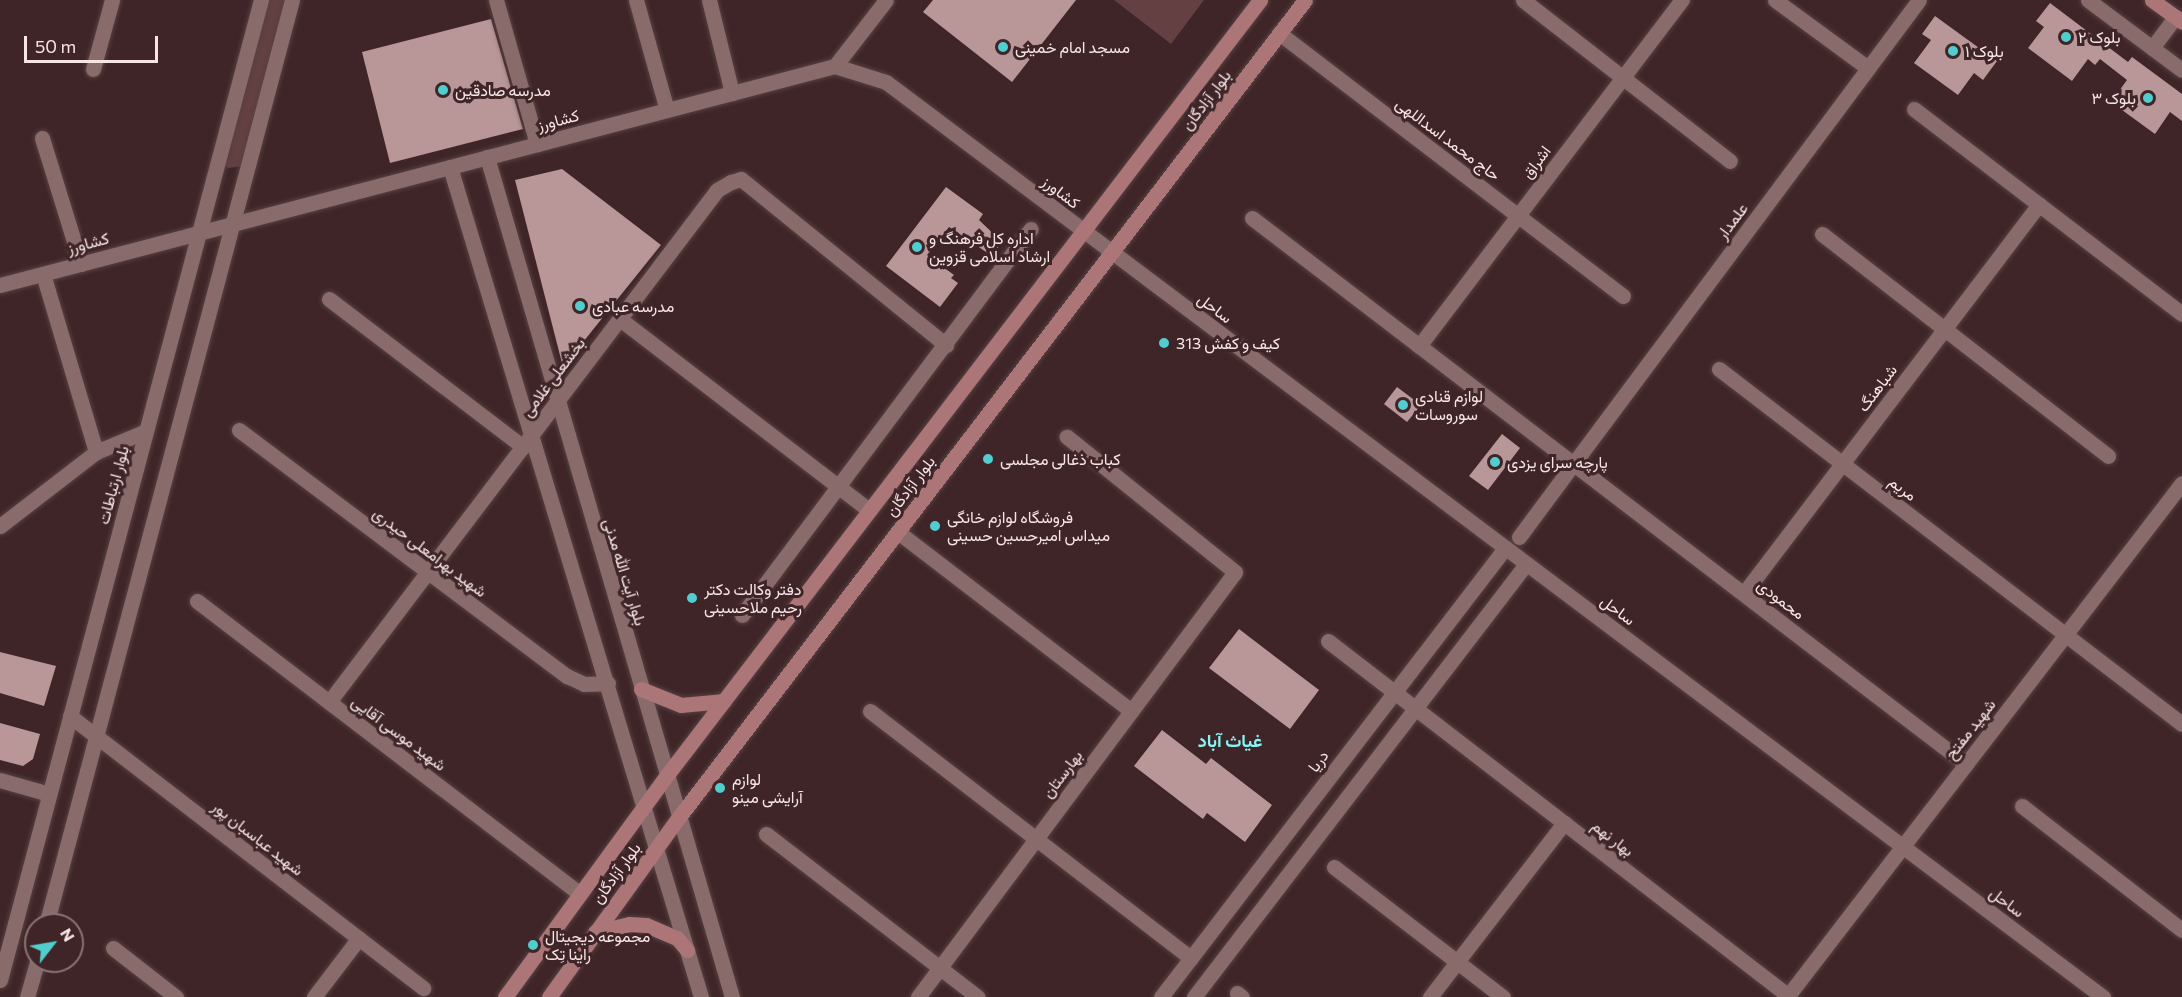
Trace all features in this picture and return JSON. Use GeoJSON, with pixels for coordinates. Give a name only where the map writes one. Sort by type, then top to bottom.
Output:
{"type":"FeatureCollection","features":[{"type":"Feature","properties":{"kind":"main road","name":"بلوار آزادگان"},"geometry":{"type":"LineString","coordinates":[[505,997],[644,806],[1260,0]]}},
{"type":"Feature","properties":{"kind":"main road","name":"بلوار آزادگان"},"geometry":{"type":"LineString","coordinates":[[549,997],[679,817],[1305,0]]}},
{"type":"Feature","properties":{"kind":"main road"},"geometry":{"type":"LineString","coordinates":[[2152,0],[2179,20]]}},
{"type":"Feature","properties":{"kind":"main road"},"geometry":{"type":"LineString","coordinates":[[641,689],[681,705],[724,701]]}},
{"type":"Feature","properties":{"kind":"main road"},"geometry":{"type":"LineString","coordinates":[[595,932],[629,924],[646,925],[678,938],[687,950]]}},
{"type":"Feature","properties":{"kind":"street"},"geometry":{"type":"LineString","coordinates":[[93,69],[112,0]]}},
{"type":"Feature","properties":{"kind":"street","name":"بلوار ارتباطات"},"geometry":{"type":"LineString","coordinates":[[0,980],[261,0]]}},
{"type":"Feature","properties":{"kind":"street"},"geometry":{"type":"LineString","coordinates":[[49,913],[236,223],[292,0]]}},
{"type":"Feature","properties":{"kind":"street"},"geometry":{"type":"LineString","coordinates":[[496,0],[537,144]]}},
{"type":"Feature","properties":{"kind":"street"},"geometry":{"type":"LineString","coordinates":[[636,0],[667,110]]}},
{"type":"Feature","properties":{"kind":"street"},"geometry":{"type":"LineString","coordinates":[[709,0],[732,93]]}},
{"type":"Feature","properties":{"kind":"street"},"geometry":{"type":"LineString","coordinates":[[834,66],[886,0]]}},
{"type":"Feature","properties":{"kind":"street"},"geometry":{"type":"LineString","coordinates":[[1523,0],[1730,161]]}},
{"type":"Feature","properties":{"kind":"street","name":"اشراق"},"geometry":{"type":"LineString","coordinates":[[1419,346],[1682,0]]}},
{"type":"Feature","properties":{"kind":"street"},"geometry":{"type":"LineString","coordinates":[[1775,0],[1868,68]]}},
{"type":"Feature","properties":{"kind":"street","name":"علمدار"},"geometry":{"type":"LineString","coordinates":[[1519,537],[1918,0]]}},
{"type":"Feature","properties":{"kind":"street"},"geometry":{"type":"LineString","coordinates":[[2088,0],[2182,70]]}},
{"type":"Feature","properties":{"kind":"street"},"geometry":{"type":"LineString","coordinates":[[2152,48],[2179,20]]}},
{"type":"Feature","properties":{"kind":"street","name":"حاج محمد اسداللهی"},"geometry":{"type":"LineString","coordinates":[[1279,33],[1623,296]]}},
{"type":"Feature","properties":{"kind":"street","name":"کشاورز"},"geometry":{"type":"LineString","coordinates":[[0,285],[834,66],[886,82],[1111,253]]}},
{"type":"Feature","properties":{"kind":"street"},"geometry":{"type":"LineString","coordinates":[[1914,109],[2182,314]]}},
{"type":"Feature","properties":{"kind":"street"},"geometry":{"type":"LineString","coordinates":[[42,138],[81,264]]}},
{"type":"Feature","properties":{"kind":"street","name":"بلوار آیت الله مدنی"},"geometry":{"type":"LineString","coordinates":[[487,157],[556,403],[732,997]]}},
{"type":"Feature","properties":{"kind":"street"},"geometry":{"type":"LineString","coordinates":[[450,167],[533,433],[701,997]]}},
{"type":"Feature","properties":{"kind":"street","name":"بخشعلی غلامی"},"geometry":{"type":"LineString","coordinates":[[329,702],[717,190],[741,179],[946,345]]}},
{"type":"Feature","properties":{"kind":"street","name":"شباهنگ"},"geometry":{"type":"LineString","coordinates":[[1744,594],[2039,204]]}},
{"type":"Feature","properties":{"kind":"street","name":"محمودی"},"geometry":{"type":"LineString","coordinates":[[1252,218],[1966,764]]}},
{"type":"Feature","properties":{"kind":"street"},"geometry":{"type":"LineString","coordinates":[[741,615],[1031,229]]}},
{"type":"Feature","properties":{"kind":"street"},"geometry":{"type":"LineString","coordinates":[[1822,234],[2108,456]]}},
{"type":"Feature","properties":{"kind":"street","name":"ساحل"},"geometry":{"type":"LineString","coordinates":[[1111,253],[2103,997]]}},
{"type":"Feature","properties":{"kind":"street"},"geometry":{"type":"LineString","coordinates":[[43,274],[96,453]]}},
{"type":"Feature","properties":{"kind":"street"},"geometry":{"type":"LineString","coordinates":[[330,299],[523,447]]}},
{"type":"Feature","properties":{"kind":"street"},"geometry":{"type":"LineString","coordinates":[[620,319],[869,510]]}},
{"type":"Feature","properties":{"kind":"street","name":"مریم"},"geometry":{"type":"LineString","coordinates":[[1719,369],[2182,724]]}},
{"type":"Feature","properties":{"kind":"street","name":"شهید بهرامعلی حیدری"},"geometry":{"type":"LineString","coordinates":[[239,430],[427,573],[577,682],[608,683]]}},
{"type":"Feature","properties":{"kind":"street"},"geometry":{"type":"LineString","coordinates":[[0,526],[96,453],[146,431]]}},
{"type":"Feature","properties":{"kind":"street","name":"بهارستان"},"geometry":{"type":"LineString","coordinates":[[918,997],[1235,572],[1066,437]]}},
{"type":"Feature","properties":{"kind":"street","name":"شهید مفتح"},"geometry":{"type":"LineString","coordinates":[[1788,997],[2182,483]]}},
{"type":"Feature","properties":{"kind":"street"},"geometry":{"type":"LineString","coordinates":[[898,532],[1131,711]]}},
{"type":"Feature","properties":{"kind":"street","name":"دریا"},"geometry":{"type":"LineString","coordinates":[[1161,997],[1505,548]]}},
{"type":"Feature","properties":{"kind":"street"},"geometry":{"type":"LineString","coordinates":[[1194,997],[1526,564]]}},
{"type":"Feature","properties":{"kind":"street","name":"شهید موسی آقایی"},"geometry":{"type":"LineString","coordinates":[[197,602],[580,894]]}},
{"type":"Feature","properties":{"kind":"street","name":"بهار نهم"},"geometry":{"type":"LineString","coordinates":[[1328,641],[1788,997]]}},
{"type":"Feature","properties":{"kind":"street"},"geometry":{"type":"LineString","coordinates":[[870,711],[1191,958]]}},
{"type":"Feature","properties":{"kind":"street","name":"شهید عباسبان پور"},"geometry":{"type":"LineString","coordinates":[[70,716],[423,988]]}},
{"type":"Feature","properties":{"kind":"street"},"geometry":{"type":"LineString","coordinates":[[0,780],[50,794]]}},
{"type":"Feature","properties":{"kind":"street"},"geometry":{"type":"LineString","coordinates":[[2022,806],[2182,930]]}},
{"type":"Feature","properties":{"kind":"street"},"geometry":{"type":"LineString","coordinates":[[1430,997],[1564,823]]}},
{"type":"Feature","properties":{"kind":"street"},"geometry":{"type":"LineString","coordinates":[[1288,831],[1309,848]]}},
{"type":"Feature","properties":{"kind":"street"},"geometry":{"type":"LineString","coordinates":[[766,834],[978,997]]}},
{"type":"Feature","properties":{"kind":"street"},"geometry":{"type":"LineString","coordinates":[[1334,867],[1503,997]]}},
{"type":"Feature","properties":{"kind":"street"},"geometry":{"type":"LineString","coordinates":[[314,997],[359,938]]}},
{"type":"Feature","properties":{"kind":"street"},"geometry":{"type":"LineString","coordinates":[[112,948],[176,997]]}},
{"type":"Feature","properties":{"kind":"street"},"geometry":{"type":"LineString","coordinates":[[27,997],[34,973]]}},
{"type":"Feature","properties":{"kind":"shaded area"},"geometry":{"type":"Polygon","coordinates":[[[261,0],[292,0],[244,166],[228,168],[224,164],[261,0]]]}},
{"type":"Feature","properties":{"kind":"shaded area"},"geometry":{"type":"Polygon","coordinates":[[[1114,0],[1204,0],[1171,44],[1114,0]]]}},
{"type":"Feature","properties":{"kind":"building","name":"مسجد امام خمینی"},"geometry":{"type":"Polygon","coordinates":[[[933,0],[1076,0],[1012,82],[923,12],[933,0]]]}},
{"type":"Feature","properties":{"kind":"building"},"geometry":{"type":"Polygon","coordinates":[[[2050,3],[2128,62],[2132,57],[2182,94],[2182,121],[2170,112],[2155,134],[2111,102],[2127,80],[2100,59],[2095,65],[2088,59],[2072,81],[2028,48],[2044,27],[2036,21],[2050,3]]]}},
{"type":"Feature","properties":{"kind":"building","name":"بلوک ۱"},"geometry":{"type":"Polygon","coordinates":[[[1935,16],[1997,61],[1983,80],[1974,73],[1958,95],[1914,63],[1931,40],[1922,34],[1935,16]]]}},
{"type":"Feature","properties":{"kind":"building","name":"مدرسه صادقین"},"geometry":{"type":"Polygon","coordinates":[[[491,19],[523,129],[390,163],[362,52],[491,19]]]}},
{"type":"Feature","properties":{"kind":"building","name":"مدرسه عبادی"},"geometry":{"type":"Polygon","coordinates":[[[562,169],[661,245],[563,367],[515,180],[562,169]]]}},
{"type":"Feature","properties":{"kind":"building","name":"اداره کل فرهنگ و ارشاد اسلامی قزوین"},"geometry":{"type":"Polygon","coordinates":[[[946,187],[983,214],[979,220],[1002,242],[992,256],[949,227],[927,255],[954,275],[951,278],[958,283],[940,307],[886,266],[946,187]]]}},
{"type":"Feature","properties":{"kind":"building","name":"لوازم قنادی سوروسات"},"geometry":{"type":"Polygon","coordinates":[[[1397,387],[1421,405],[1407,422],[1384,404],[1397,387]]]}},
{"type":"Feature","properties":{"kind":"building","name":"پارچه سرای یزدی"},"geometry":{"type":"Polygon","coordinates":[[[1502,434],[1520,448],[1488,490],[1469,476],[1502,434]]]}},
{"type":"Feature","properties":{"kind":"building"},"geometry":{"type":"Polygon","coordinates":[[[1239,629],[1319,690],[1290,729],[1209,668],[1239,629]]]}},
{"type":"Feature","properties":{"kind":"building"},"geometry":{"type":"Polygon","coordinates":[[[0,652],[56,666],[44,706],[0,693],[0,652]]]}},
{"type":"Feature","properties":{"kind":"building"},"geometry":{"type":"Polygon","coordinates":[[[0,723],[40,734],[33,759],[23,766],[0,760],[0,723]]]}},
{"type":"Feature","properties":{"kind":"building"},"geometry":{"type":"Polygon","coordinates":[[[1162,730],[1206,764],[1211,758],[1272,805],[1245,842],[1207,813],[1203,819],[1134,766],[1162,730]]]}},
{"type":"Feature","properties":{"kind":"place","name":"بلوک ۲"},"geometry":{"type":"Point","coordinates":[2066,37]}},
{"type":"Feature","properties":{"kind":"place","name":"مسجد امام خمینی"},"geometry":{"type":"Point","coordinates":[1003,47]}},
{"type":"Feature","properties":{"kind":"place","name":"بلوک ۱"},"geometry":{"type":"Point","coordinates":[1953,51]}},
{"type":"Feature","properties":{"kind":"place","name":"مدرسه صادقین"},"geometry":{"type":"Point","coordinates":[443,90]}},
{"type":"Feature","properties":{"kind":"place","name":"بلوک ۳"},"geometry":{"type":"Point","coordinates":[2148,98]}},
{"type":"Feature","properties":{"kind":"place","name":"اداره کل فرهنگ و ارشاد اسلامی قزوین"},"geometry":{"type":"Point","coordinates":[917,247]}},
{"type":"Feature","properties":{"kind":"place","name":"مدرسه عبادی"},"geometry":{"type":"Point","coordinates":[580,306]}},
{"type":"Feature","properties":{"kind":"place","name":"کیف و کفش 313"},"geometry":{"type":"Point","coordinates":[1164,343]}},
{"type":"Feature","properties":{"kind":"place","name":"لوازم قنادی سوروسات"},"geometry":{"type":"Point","coordinates":[1403,405]}},
{"type":"Feature","properties":{"kind":"place","name":"کباب ذغالی مجلسی"},"geometry":{"type":"Point","coordinates":[988,459]}},
{"type":"Feature","properties":{"kind":"place","name":"پارچه سرای یزدی"},"geometry":{"type":"Point","coordinates":[1495,462]}},
{"type":"Feature","properties":{"kind":"place","name":"فروشگاه لوازم خانگی میداس امیرحسین حسینی"},"geometry":{"type":"Point","coordinates":[935,526]}},
{"type":"Feature","properties":{"kind":"place","name":"دفتر وکالت دکتر رحیم ملاحسینی"},"geometry":{"type":"Point","coordinates":[692,598]}},
{"type":"Feature","properties":{"kind":"place","name":"لوازم آرایشی مینو"},"geometry":{"type":"Point","coordinates":[720,788]}},
{"type":"Feature","properties":{"kind":"place","name":"مجموعه دیجیتال راینا تِک"},"geometry":{"type":"Point","coordinates":[533,945]}},
{"type":"Feature","properties":{"kind":"district","name":"غیاث آباد"},"geometry":{"type":"Point","coordinates":[1230,740]}}]}
